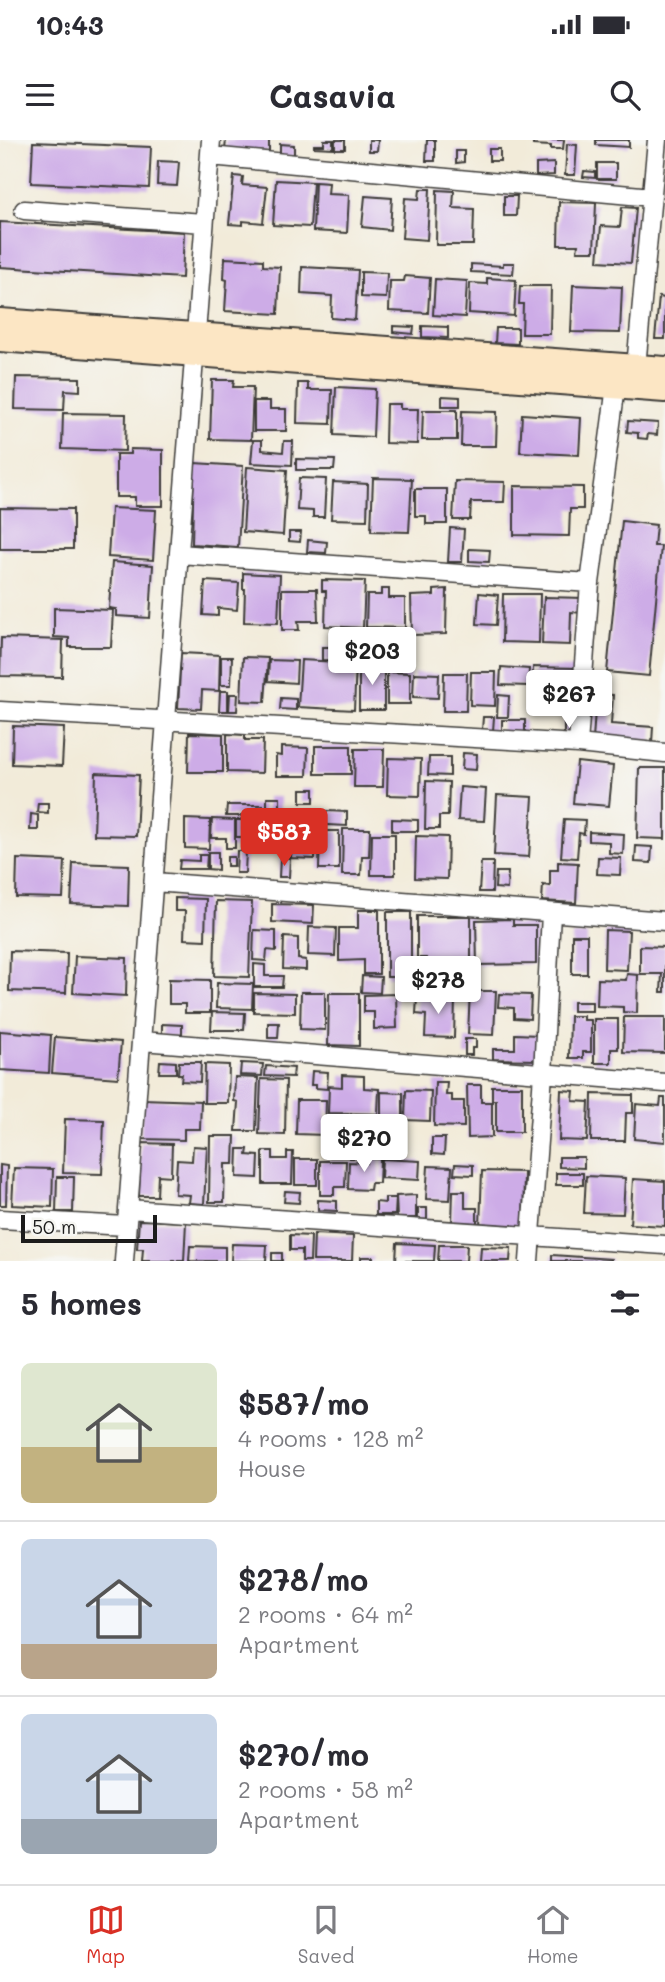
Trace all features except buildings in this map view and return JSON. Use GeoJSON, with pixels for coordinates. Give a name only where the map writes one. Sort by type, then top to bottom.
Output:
{"type":"FeatureCollection","features":[{"type":"Feature","properties":{"kind":"street"},"geometry":{"type":"LineString","coordinates":[[636,367],[657,232],[652,197],[657,140]]}},
{"type":"Feature","properties":{"kind":"street"},"geometry":{"type":"LineString","coordinates":[[124,1261],[210,148],[652,197]]}},
{"type":"Feature","properties":{"kind":"street"},"geometry":{"type":"LineString","coordinates":[[24,210],[204,223]]}},
{"type":"Feature","properties":{"kind":"street"},"geometry":{"type":"LineString","coordinates":[[0,321],[196,344],[665,390]]}},
{"type":"Feature","properties":{"kind":"street"},"geometry":{"type":"LineString","coordinates":[[0,339],[196,344],[665,369]]}},
{"type":"Feature","properties":{"kind":"street"},"geometry":{"type":"LineString","coordinates":[[578,744],[590,583],[616,386]]}},
{"type":"Feature","properties":{"kind":"street"},"geometry":{"type":"LineString","coordinates":[[179,554],[590,583]]}},
{"type":"Feature","properties":{"kind":"street"},"geometry":{"type":"LineString","coordinates":[[0,711],[578,744],[665,753]]}},
{"type":"Feature","properties":{"kind":"street"},"geometry":{"type":"LineString","coordinates":[[154,882],[665,922]]}},
{"type":"Feature","properties":{"kind":"street"},"geometry":{"type":"LineString","coordinates":[[529,1261],[544,1074],[551,913]]}},
{"type":"Feature","properties":{"kind":"street"},"geometry":{"type":"LineString","coordinates":[[142,1041],[665,1083]]}},
{"type":"Feature","properties":{"kind":"street"},"geometry":{"type":"LineString","coordinates":[[0,1219],[127,1217],[531,1234],[665,1245]]}}]}
